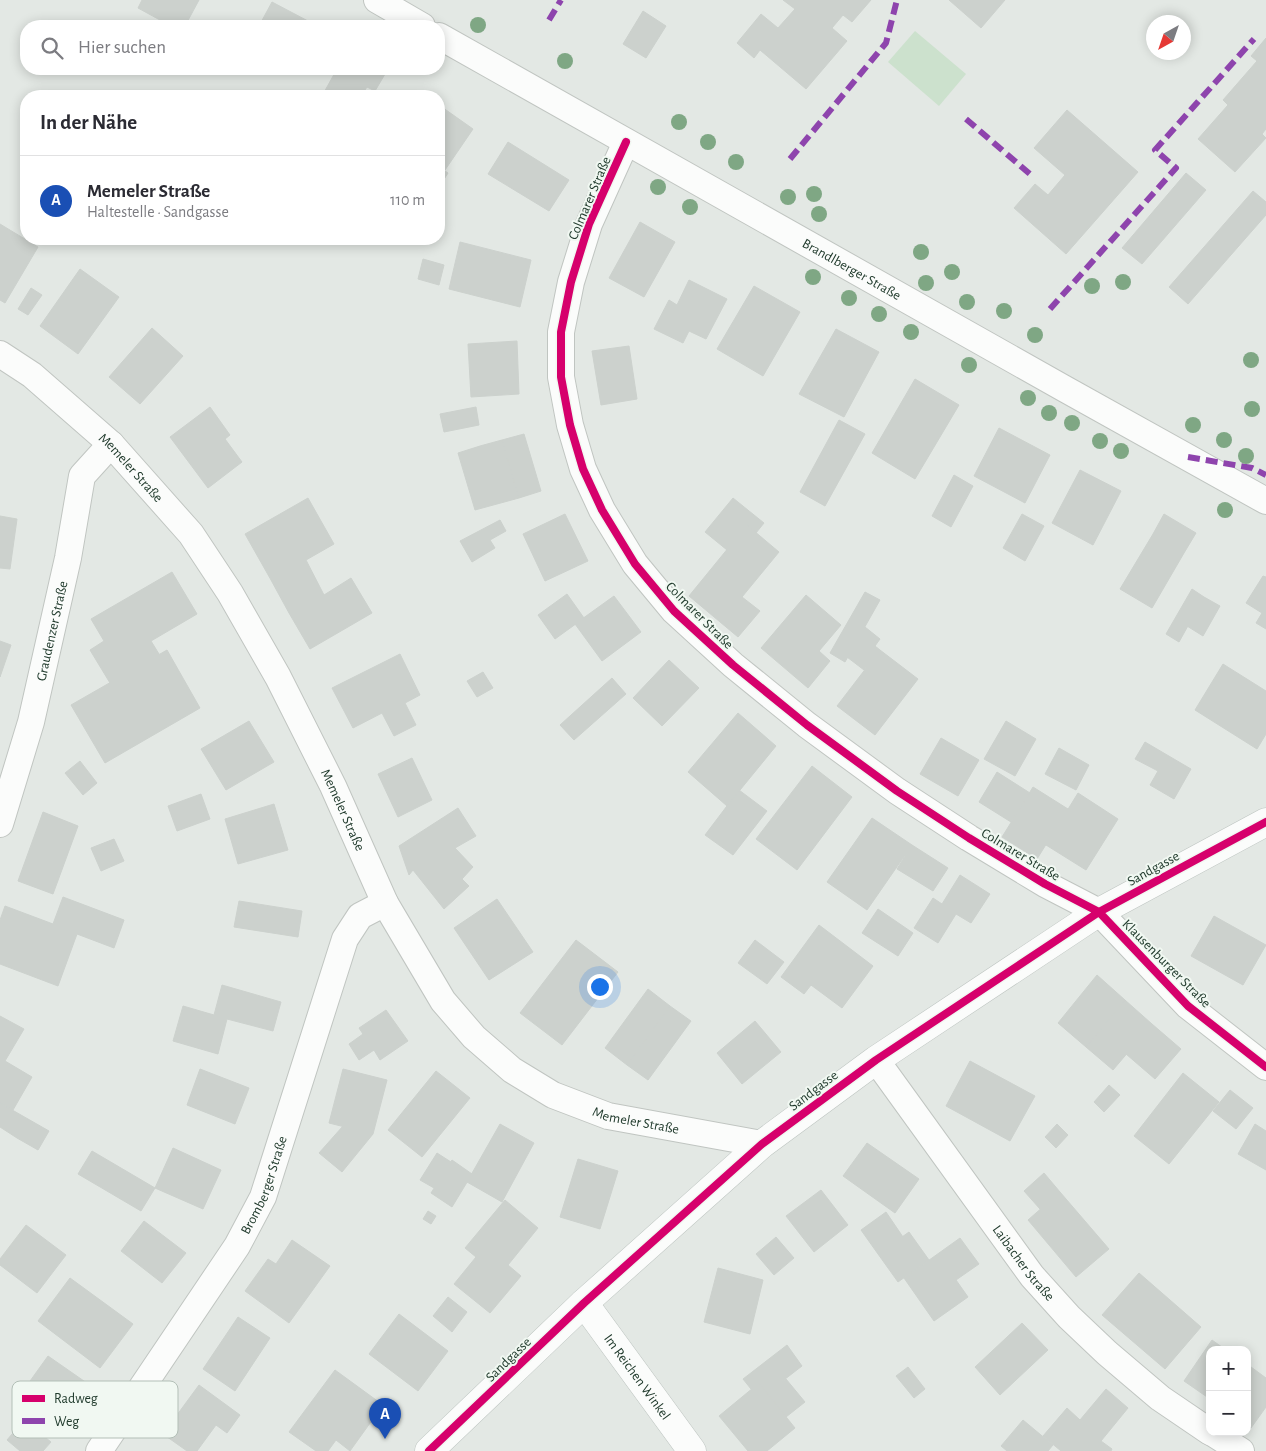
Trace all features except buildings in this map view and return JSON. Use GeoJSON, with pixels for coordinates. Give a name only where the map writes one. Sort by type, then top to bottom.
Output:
{"type":"FeatureCollection","features":[{"type":"Feature","properties":{"kind":"street"},"geometry":{"type":"LineString","coordinates":[[376,0],[411,20]]}},
{"type":"Feature","properties":{"kind":"street","name":"Brandlberger Straße"},"geometry":{"type":"LineString","coordinates":[[445,39],[1266,501]]}},
{"type":"Feature","properties":{"kind":"street","name":"Colmarer Straße"},"geometry":{"type":"LineString","coordinates":[[626,142],[589,224],[571,282],[561,332],[561,376],[570,425],[584,470],[602,510],[636,564],[674,611],[733,665],[807,726],[897,791],[969,838],[1045,884],[1099,912]]}},
{"type":"Feature","properties":{"kind":"street","name":"Memeler Straße"},"geometry":{"type":"LineString","coordinates":[[0,354],[32,375],[111,444],[191,534],[230,593],[278,677],[333,786],[385,903],[443,1001],[474,1037],[512,1070],[553,1095],[608,1116],[762,1144]]}},
{"type":"Feature","properties":{"kind":"street","name":"Graudenzer Straße"},"geometry":{"type":"LineString","coordinates":[[0,824],[31,722],[68,558],[82,476],[111,444]]}},
{"type":"Feature","properties":{"kind":"street","name":"Sandgasse"},"geometry":{"type":"LineString","coordinates":[[429,1451],[584,1303],[762,1144],[876,1060],[1099,912],[1266,822]]}},
{"type":"Feature","properties":{"kind":"street","name":"Bromberger Straße"},"geometry":{"type":"LineString","coordinates":[[146,1381],[242,1238],[263,1197],[345,939],[360,916],[385,903]]}},
{"type":"Feature","properties":{"kind":"street","name":"Klausenburger Straße"},"geometry":{"type":"LineString","coordinates":[[1099,912],[1188,1006],[1266,1067]]}},
{"type":"Feature","properties":{"kind":"street","name":"Laibacher Straße"},"geometry":{"type":"LineString","coordinates":[[876,1060],[1032,1276],[1069,1317],[1107,1353],[1160,1398],[1206,1429]]}},
{"type":"Feature","properties":{"kind":"street","name":"Im Reichen Winkel"},"geometry":{"type":"LineString","coordinates":[[584,1303],[692,1451]]}},
{"type":"Feature","properties":{"kind":"street","name":"Laibacher Straße"},"geometry":{"type":"LineString","coordinates":[[1217,1436],[1241,1451]]}},
{"type":"Feature","properties":{"kind":"street","name":"Bromberger Straße"},"geometry":{"type":"LineString","coordinates":[[99,1451],[108,1438]]}},
{"type":"Feature","properties":{"kind":"green space"},"geometry":{"type":"Polygon","coordinates":[[[915,31],[966,74],[939,106],[888,62],[915,31]]]}},
{"type":"Feature","properties":{"kind":"marked path"},"geometry":{"type":"LineString","coordinates":[[549,20],[561,0]]}},
{"type":"Feature","properties":{"kind":"marked path"},"geometry":{"type":"LineString","coordinates":[[790,159],[886,43],[897,0]]}},
{"type":"Feature","properties":{"kind":"marked path"},"geometry":{"type":"LineString","coordinates":[[1050,309],[1176,168],[1155,150],[1254,39]]}},
{"type":"Feature","properties":{"kind":"marked path"},"geometry":{"type":"LineString","coordinates":[[966,119],[1031,175]]}},
{"type":"Feature","properties":{"kind":"marked path"},"geometry":{"type":"LineString","coordinates":[[1188,457],[1252,468],[1266,475]]}},
{"type":"Feature","properties":{"kind":"cycle path"},"geometry":{"type":"LineString","coordinates":[[626,142],[589,224],[571,282],[561,332],[561,377],[570,425],[583,469],[602,510],[635,564],[674,611],[733,665],[807,725],[897,791],[969,838],[1045,884],[1099,912],[1188,1006],[1266,1067]]}},
{"type":"Feature","properties":{"kind":"cycle path"},"geometry":{"type":"LineString","coordinates":[[429,1451],[584,1303],[762,1144],[876,1060],[1099,912],[1266,822]]}},
{"type":"Feature","properties":{"kind":"place","name":"Memeler Straße"},"geometry":{"type":"Point","coordinates":[385,1439]}}]}
